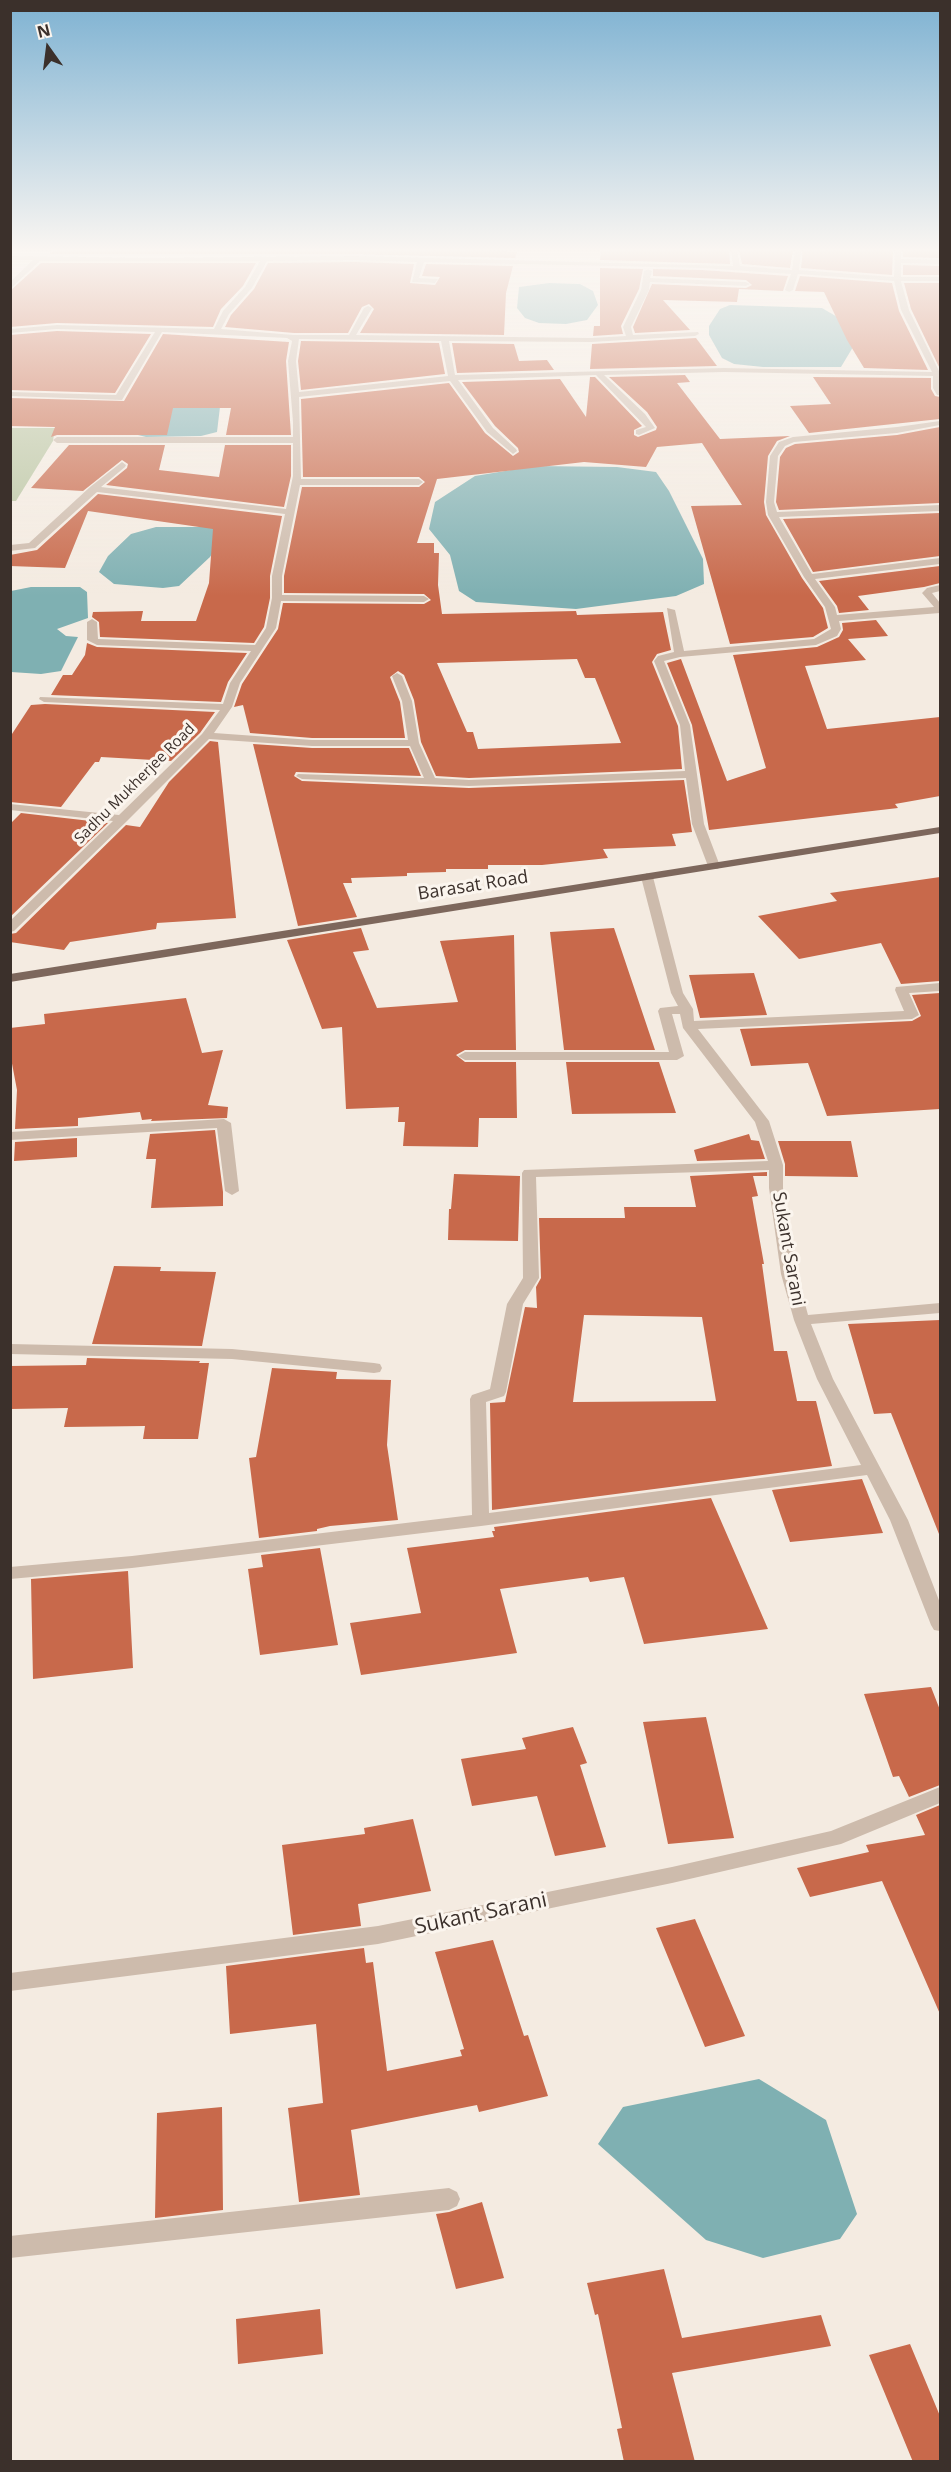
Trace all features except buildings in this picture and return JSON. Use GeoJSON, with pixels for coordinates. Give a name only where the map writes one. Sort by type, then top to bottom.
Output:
{"type":"FeatureCollection","features":[{"type":"Feature","properties":{"kind":"main road","name":"Barasat Road"},"geometry":{"type":"LineString","coordinates":[[10,978],[940,830]]}},
{"type":"Feature","properties":{"kind":"street"},"geometry":{"type":"LineString","coordinates":[[10,394],[119,398],[138,365]]}},
{"type":"Feature","properties":{"kind":"street","name":"Sadhu Mukherjee Road"},"geometry":{"type":"LineString","coordinates":[[10,928],[206,736],[227,707],[235,683],[271,628],[277,598],[277,576],[295,482],[296,440],[292,365]]}},
{"type":"Feature","properties":{"kind":"street"},"geometry":{"type":"LineString","coordinates":[[450,365],[452,378],[490,430],[513,451]]}},
{"type":"Feature","properties":{"kind":"street"},"geometry":{"type":"LineString","coordinates":[[932,365],[937,374],[939,389]]}},
{"type":"Feature","properties":{"kind":"street"},"geometry":{"type":"LineString","coordinates":[[293,395],[452,378],[598,373],[724,370],[937,374]]}},
{"type":"Feature","properties":{"kind":"street"},"geometry":{"type":"LineString","coordinates":[[598,373],[642,416],[651,428],[639,432]]}},
{"type":"Feature","properties":{"kind":"street"},"geometry":{"type":"LineString","coordinates":[[714,866],[698,824],[685,725],[659,662],[662,658],[680,654],[816,642],[833,634],[836,629],[830,607],[809,577],[773,515],[770,486],[774,456],[782,444],[812,436],[897,430],[940,423]]}},
{"type":"Feature","properties":{"kind":"street"},"geometry":{"type":"LineString","coordinates":[[57,440],[296,440]]}},
{"type":"Feature","properties":{"kind":"street"},"geometry":{"type":"LineString","coordinates":[[10,548],[32,546],[122,465]]}},
{"type":"Feature","properties":{"kind":"street"},"geometry":{"type":"LineString","coordinates":[[295,482],[419,482]]}},
{"type":"Feature","properties":{"kind":"street"},"geometry":{"type":"LineString","coordinates":[[93,489],[291,512]]}},
{"type":"Feature","properties":{"kind":"street"},"geometry":{"type":"LineString","coordinates":[[773,515],[940,508]]}},
{"type":"Feature","properties":{"kind":"street"},"geometry":{"type":"LineString","coordinates":[[809,577],[940,561]]}},
{"type":"Feature","properties":{"kind":"street"},"geometry":{"type":"LineString","coordinates":[[833,618],[939,610],[927,593],[940,588]]}},
{"type":"Feature","properties":{"kind":"street"},"geometry":{"type":"LineString","coordinates":[[277,598],[424,600]]}},
{"type":"Feature","properties":{"kind":"street"},"geometry":{"type":"LineString","coordinates":[[670,610],[680,654]]}},
{"type":"Feature","properties":{"kind":"street"},"geometry":{"type":"LineString","coordinates":[[92,622],[92,640],[97,642],[260,648]]}},
{"type":"Feature","properties":{"kind":"street"},"geometry":{"type":"LineString","coordinates":[[397,676],[408,701],[414,743],[431,781]]}},
{"type":"Feature","properties":{"kind":"street"},"geometry":{"type":"LineString","coordinates":[[44,699],[227,707]]}},
{"type":"Feature","properties":{"kind":"street"},"geometry":{"type":"LineString","coordinates":[[206,736],[312,743],[414,743]]}},
{"type":"Feature","properties":{"kind":"street"},"geometry":{"type":"LineString","coordinates":[[302,776],[470,783],[691,774]]}},
{"type":"Feature","properties":{"kind":"street"},"geometry":{"type":"LineString","coordinates":[[10,807],[123,819]]}},
{"type":"Feature","properties":{"kind":"street"},"geometry":{"type":"LineString","coordinates":[[647,877],[677,993],[686,1009],[688,1025],[912,1015],[901,990],[940,987]]}},
{"type":"Feature","properties":{"kind":"street"},"geometry":{"type":"LineString","coordinates":[[465,1056],[677,1056],[665,1011],[686,1009]]}},
{"type":"Feature","properties":{"kind":"street","name":"Sukant Sarani"},"geometry":{"type":"LineString","coordinates":[[688,1025],[762,1121],[776,1165],[776,1188],[789,1274],[802,1320],[825,1379],[899,1520],[940,1625]]}},
{"type":"Feature","properties":{"kind":"street"},"geometry":{"type":"LineString","coordinates":[[10,1136],[224,1123],[232,1191]]}},
{"type":"Feature","properties":{"kind":"street"},"geometry":{"type":"LineString","coordinates":[[481,1520],[478,1399],[498,1392],[516,1304],[531,1278],[529,1173],[776,1165]]}},
{"type":"Feature","properties":{"kind":"street"},"geometry":{"type":"LineString","coordinates":[[802,1320],[940,1308]]}},
{"type":"Feature","properties":{"kind":"street"},"geometry":{"type":"LineString","coordinates":[[10,1349],[232,1354],[374,1368]]}},
{"type":"Feature","properties":{"kind":"street"},"geometry":{"type":"LineString","coordinates":[[10,1573],[132,1562],[481,1520],[872,1468]]}},
{"type":"Feature","properties":{"kind":"street","name":"Sukant Sarani"},"geometry":{"type":"LineString","coordinates":[[12,1986],[378,1935],[672,1875],[834,1838],[940,1795]]}},
{"type":"Feature","properties":{"kind":"street"},"geometry":{"type":"LineString","coordinates":[[10,2247],[449,2199]]}},
{"type":"Feature","properties":{"kind":"green space"},"geometry":{"type":"Polygon","coordinates":[[[10,428],[55,428],[53,441],[16,501],[11,501],[10,428]]]}},
{"type":"Feature","properties":{"kind":"water"},"geometry":{"type":"Polygon","coordinates":[[[747,365],[842,365],[841,367],[747,365]]]}},
{"type":"Feature","properties":{"kind":"water"},"geometry":{"type":"Polygon","coordinates":[[[146,407],[220,407],[217,432],[201,436],[146,437],[130,433],[146,407]]]}},
{"type":"Feature","properties":{"kind":"water"},"geometry":{"type":"Polygon","coordinates":[[[535,466],[617,467],[656,472],[669,491],[703,559],[704,584],[676,596],[576,609],[476,602],[459,591],[450,555],[429,529],[435,502],[475,476],[535,466]]]}},
{"type":"Feature","properties":{"kind":"water"},"geometry":{"type":"Polygon","coordinates":[[[156,527],[211,527],[224,535],[210,557],[179,586],[163,588],[114,584],[99,572],[108,556],[131,534],[156,527]]]}},
{"type":"Feature","properties":{"kind":"water"},"geometry":{"type":"Polygon","coordinates":[[[31,587],[80,587],[87,592],[88,618],[57,629],[66,636],[78,637],[61,671],[41,674],[11,672],[11,591],[31,587]]]}},
{"type":"Feature","properties":{"kind":"water"},"geometry":{"type":"Polygon","coordinates":[[[759,2079],[826,2120],[857,2214],[840,2239],[763,2258],[706,2240],[598,2144],[623,2107],[759,2079]]]}}]}
